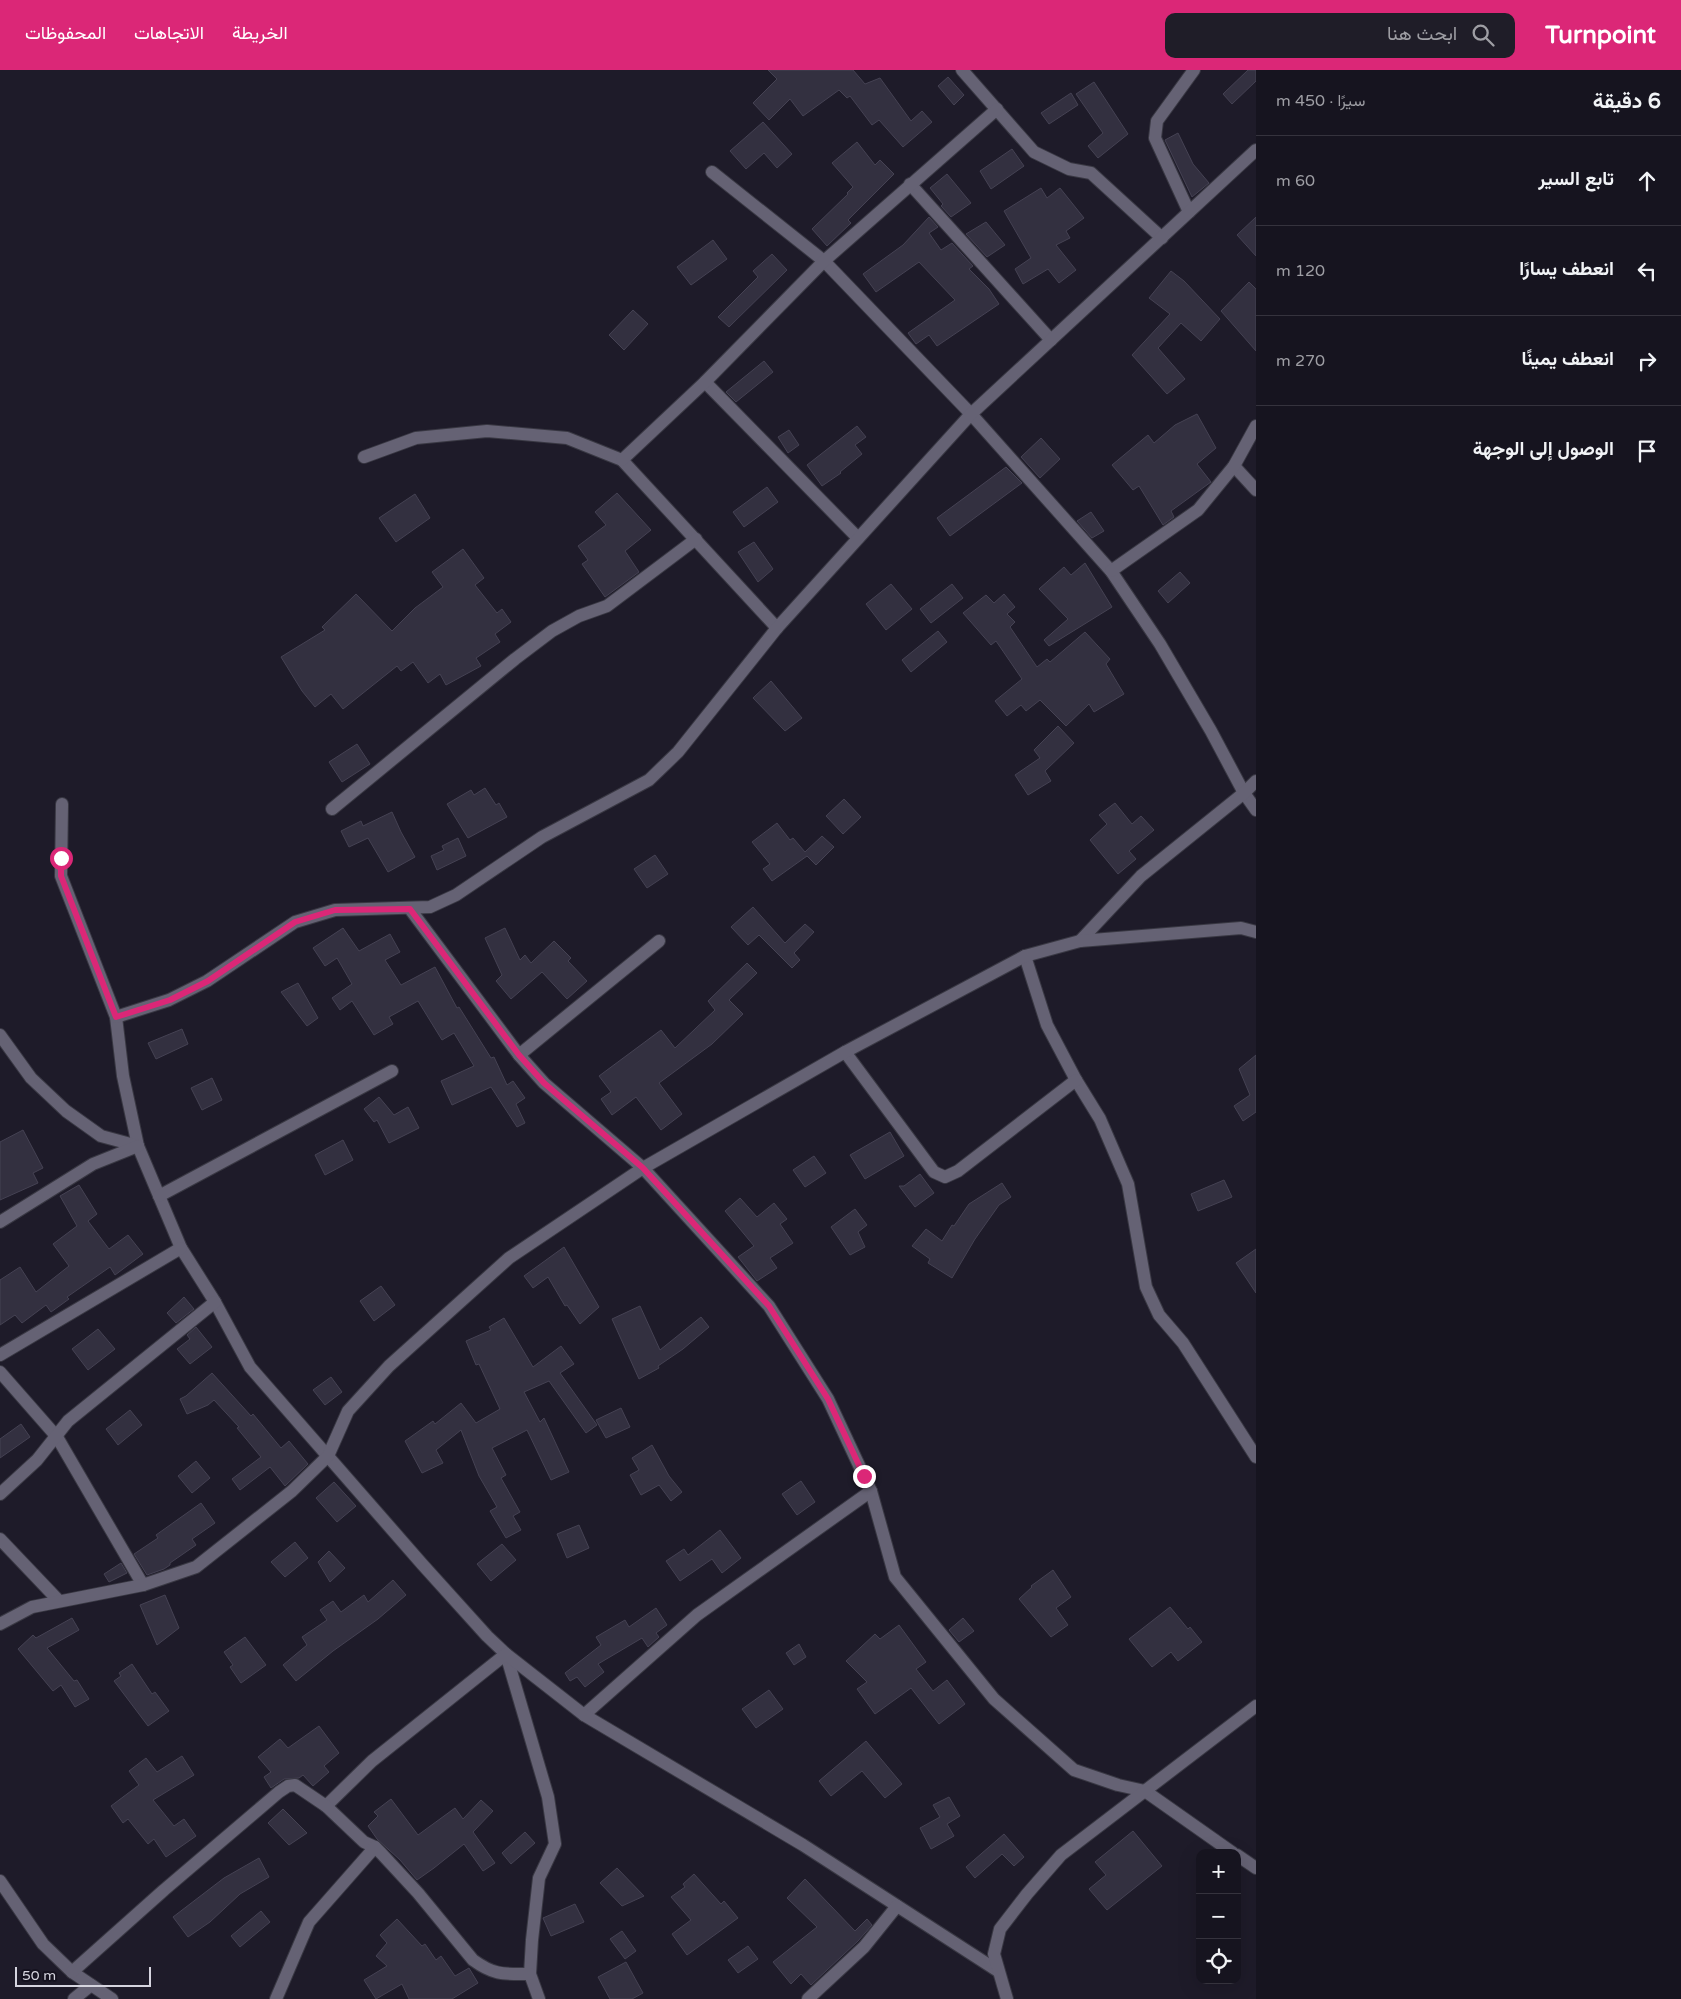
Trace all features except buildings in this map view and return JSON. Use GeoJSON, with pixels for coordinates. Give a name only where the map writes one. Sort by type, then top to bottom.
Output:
{"type":"FeatureCollection","features":[{"type":"Feature","properties":{"kind":"street"},"geometry":{"type":"LineString","coordinates":[[962,70],[1034,152],[1070,169],[1091,173],[1162,238]]}},
{"type":"Feature","properties":{"kind":"street"},"geometry":{"type":"LineString","coordinates":[[1189,212],[1156,138],[1158,121],[1194,70]]}},
{"type":"Feature","properties":{"kind":"street"},"geometry":{"type":"LineString","coordinates":[[622,460],[705,382],[824,261],[997,109]]}},
{"type":"Feature","properties":{"kind":"street"},"geometry":{"type":"LineString","coordinates":[[116,1017],[170,1000],[208,981],[295,922],[335,910],[430,907],[456,895],[542,836],[649,780],[678,752],[778,628],[971,414],[1256,150]]}},
{"type":"Feature","properties":{"kind":"street"},"geometry":{"type":"LineString","coordinates":[[712,172],[824,261],[971,414],[1111,571],[1160,644],[1211,731],[1244,793],[1256,810]]}},
{"type":"Feature","properties":{"kind":"street"},"geometry":{"type":"LineString","coordinates":[[910,184],[1051,340]]}},
{"type":"Feature","properties":{"kind":"street"},"geometry":{"type":"LineString","coordinates":[[705,382],[858,538]]}},
{"type":"Feature","properties":{"kind":"street"},"geometry":{"type":"LineString","coordinates":[[1111,571],[1198,510],[1234,466],[1256,426]]}},
{"type":"Feature","properties":{"kind":"street"},"geometry":{"type":"LineString","coordinates":[[364,457],[416,438],[487,431],[566,438],[622,460],[778,628]]}},
{"type":"Feature","properties":{"kind":"street"},"geometry":{"type":"LineString","coordinates":[[1234,466],[1256,490]]}},
{"type":"Feature","properties":{"kind":"street"},"geometry":{"type":"LineString","coordinates":[[332,809],[552,630],[579,616],[607,606],[696,539]]}},
{"type":"Feature","properties":{"kind":"street"},"geometry":{"type":"LineString","coordinates":[[1080,941],[1141,876],[1244,793],[1256,781]]}},
{"type":"Feature","properties":{"kind":"street"},"geometry":{"type":"LineString","coordinates":[[62,804],[61,876],[116,1017],[123,1076],[138,1146],[181,1248],[215,1302],[250,1367],[474,1622],[506,1654],[584,1715],[803,1845],[998,1970]]}},
{"type":"Feature","properties":{"kind":"street"},"geometry":{"type":"LineString","coordinates":[[410,909],[519,1055],[544,1083],[643,1168],[769,1306],[828,1399],[871,1491],[895,1577],[994,1699],[1074,1770],[1118,1785],[1145,1791],[1228,1849]]}},
{"type":"Feature","properties":{"kind":"street"},"geometry":{"type":"LineString","coordinates":[[0,1624],[32,1607],[143,1585],[196,1567],[292,1491],[328,1456],[348,1411],[389,1366],[509,1258],[643,1168],[845,1052],[1025,956],[1080,941],[1241,928],[1256,932]]}},
{"type":"Feature","properties":{"kind":"street"},"geometry":{"type":"LineString","coordinates":[[519,1055],[659,941]]}},
{"type":"Feature","properties":{"kind":"street"},"geometry":{"type":"LineString","coordinates":[[1025,956],[1047,1025],[1076,1080],[1100,1119],[1128,1184],[1146,1287],[1159,1315],[1183,1343],[1256,1457]]}},
{"type":"Feature","properties":{"kind":"street"},"geometry":{"type":"LineString","coordinates":[[0,1035],[31,1078],[66,1110],[101,1136],[138,1146]]}},
{"type":"Feature","properties":{"kind":"street"},"geometry":{"type":"LineString","coordinates":[[845,1052],[934,1172],[945,1177],[958,1171],[1076,1080]]}},
{"type":"Feature","properties":{"kind":"street"},"geometry":{"type":"LineString","coordinates":[[159,1196],[392,1070]]}},
{"type":"Feature","properties":{"kind":"street"},"geometry":{"type":"LineString","coordinates":[[0,1222],[93,1164],[138,1146]]}},
{"type":"Feature","properties":{"kind":"street"},"geometry":{"type":"LineString","coordinates":[[0,1355],[181,1248]]}},
{"type":"Feature","properties":{"kind":"street"},"geometry":{"type":"LineString","coordinates":[[0,1494],[37,1460],[68,1421],[215,1302]]}},
{"type":"Feature","properties":{"kind":"street"},"geometry":{"type":"LineString","coordinates":[[0,1372],[57,1437],[143,1585]]}},
{"type":"Feature","properties":{"kind":"street"},"geometry":{"type":"LineString","coordinates":[[584,1715],[697,1614],[871,1491]]}},
{"type":"Feature","properties":{"kind":"street"},"geometry":{"type":"LineString","coordinates":[[0,1539],[59,1601]]}},
{"type":"Feature","properties":{"kind":"street"},"geometry":{"type":"LineString","coordinates":[[326,1806],[372,1761],[506,1654]]}},
{"type":"Feature","properties":{"kind":"street"},"geometry":{"type":"LineString","coordinates":[[506,1654],[548,1796],[555,1844],[539,1878],[532,1940],[530,1974],[539,1999]]}},
{"type":"Feature","properties":{"kind":"street"},"geometry":{"type":"LineString","coordinates":[[1006,1999],[994,1954],[1000,1929],[1026,1894],[1061,1855],[1256,1706]]}},
{"type":"Feature","properties":{"kind":"street"},"geometry":{"type":"LineString","coordinates":[[72,1972],[278,1792],[288,1786],[295,1785],[326,1806],[364,1842],[375,1847],[418,1893],[473,1960],[485,1969],[498,1974],[530,1974]]}},
{"type":"Feature","properties":{"kind":"street"},"geometry":{"type":"LineString","coordinates":[[276,1999],[309,1922],[375,1847]]}},
{"type":"Feature","properties":{"kind":"street"},"geometry":{"type":"LineString","coordinates":[[1241,1858],[1256,1868]]}},
{"type":"Feature","properties":{"kind":"street"},"geometry":{"type":"LineString","coordinates":[[0,1881],[43,1944],[72,1972],[112,1999]]}},
{"type":"Feature","properties":{"kind":"street"},"geometry":{"type":"LineString","coordinates":[[808,1999],[864,1947],[897,1906]]}},
{"type":"Feature","properties":{"kind":"street"},"geometry":{"type":"LineString","coordinates":[[74,1999],[90,1985]]}},
{"type":"Feature","properties":{"kind":"route"},"geometry":{"type":"LineString","coordinates":[[61,858],[61,876],[116,1017],[170,1000],[208,981],[295,922],[335,910],[410,909],[519,1055],[544,1083],[643,1168],[769,1306],[828,1399],[864,1476]]}}]}
